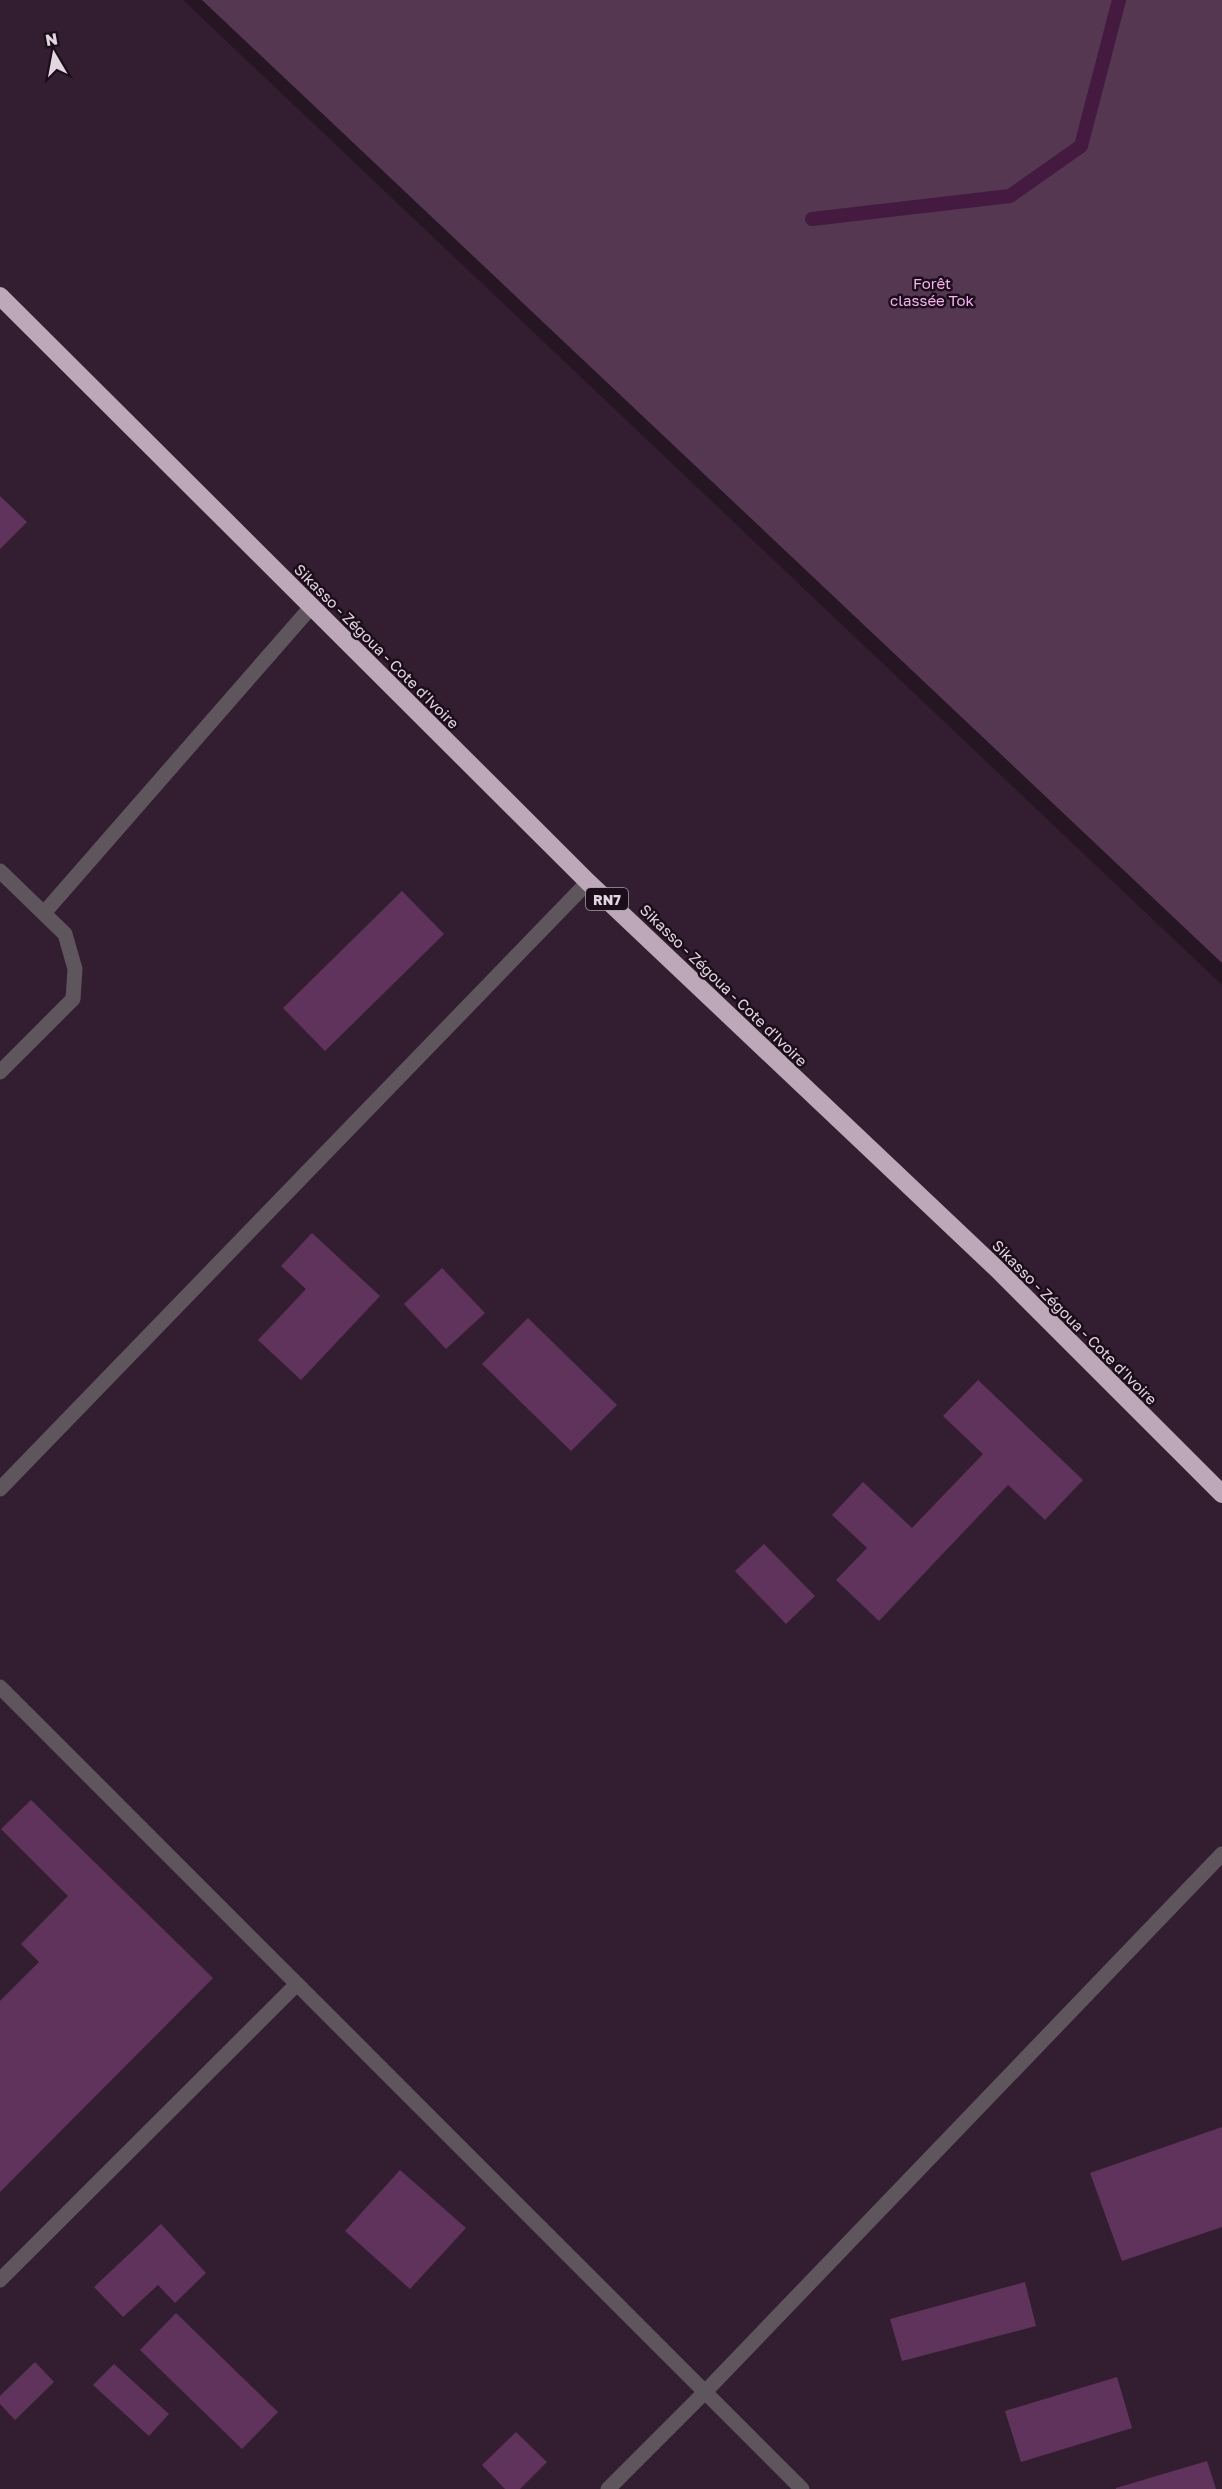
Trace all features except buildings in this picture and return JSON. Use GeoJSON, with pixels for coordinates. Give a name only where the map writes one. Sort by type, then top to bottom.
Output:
{"type":"FeatureCollection","features":[{"type":"Feature","properties":{"kind":"highway","name":"Sikasso - Zégoua - Cote d'Ivoire"},"geometry":{"type":"LineString","coordinates":[[0,296],[588,882],[997,1269],[1222,1494]]}},
{"type":"Feature","properties":{"kind":"street"},"geometry":{"type":"LineString","coordinates":[[44,913],[312,606]]}},
{"type":"Feature","properties":{"kind":"street"},"geometry":{"type":"LineString","coordinates":[[0,871],[65,934],[75,969],[72,999],[0,1072]]}},
{"type":"Feature","properties":{"kind":"street"},"geometry":{"type":"LineString","coordinates":[[0,1489],[588,882]]}},
{"type":"Feature","properties":{"kind":"street"},"geometry":{"type":"LineString","coordinates":[[0,1687],[802,2489]]}},
{"type":"Feature","properties":{"kind":"street"},"geometry":{"type":"LineString","coordinates":[[608,2489],[1222,1854]]}},
{"type":"Feature","properties":{"kind":"street"},"geometry":{"type":"LineString","coordinates":[[0,2280],[297,1984]]}},
{"type":"Feature","properties":{"kind":"shaded area"},"geometry":{"type":"Polygon","coordinates":[[[0,0],[183,0],[1222,985],[1222,2489],[0,2489],[0,0]]]}},
{"type":"Feature","properties":{"kind":"green space","name":"Forêt classée Tok"},"geometry":{"type":"Polygon","coordinates":[[[202,0],[1222,0],[1222,963],[202,0]]]}},
{"type":"Feature","properties":{"kind":"waterway"},"geometry":{"type":"LineString","coordinates":[[812,219],[1010,196],[1081,146],[1119,0]]}}]}
